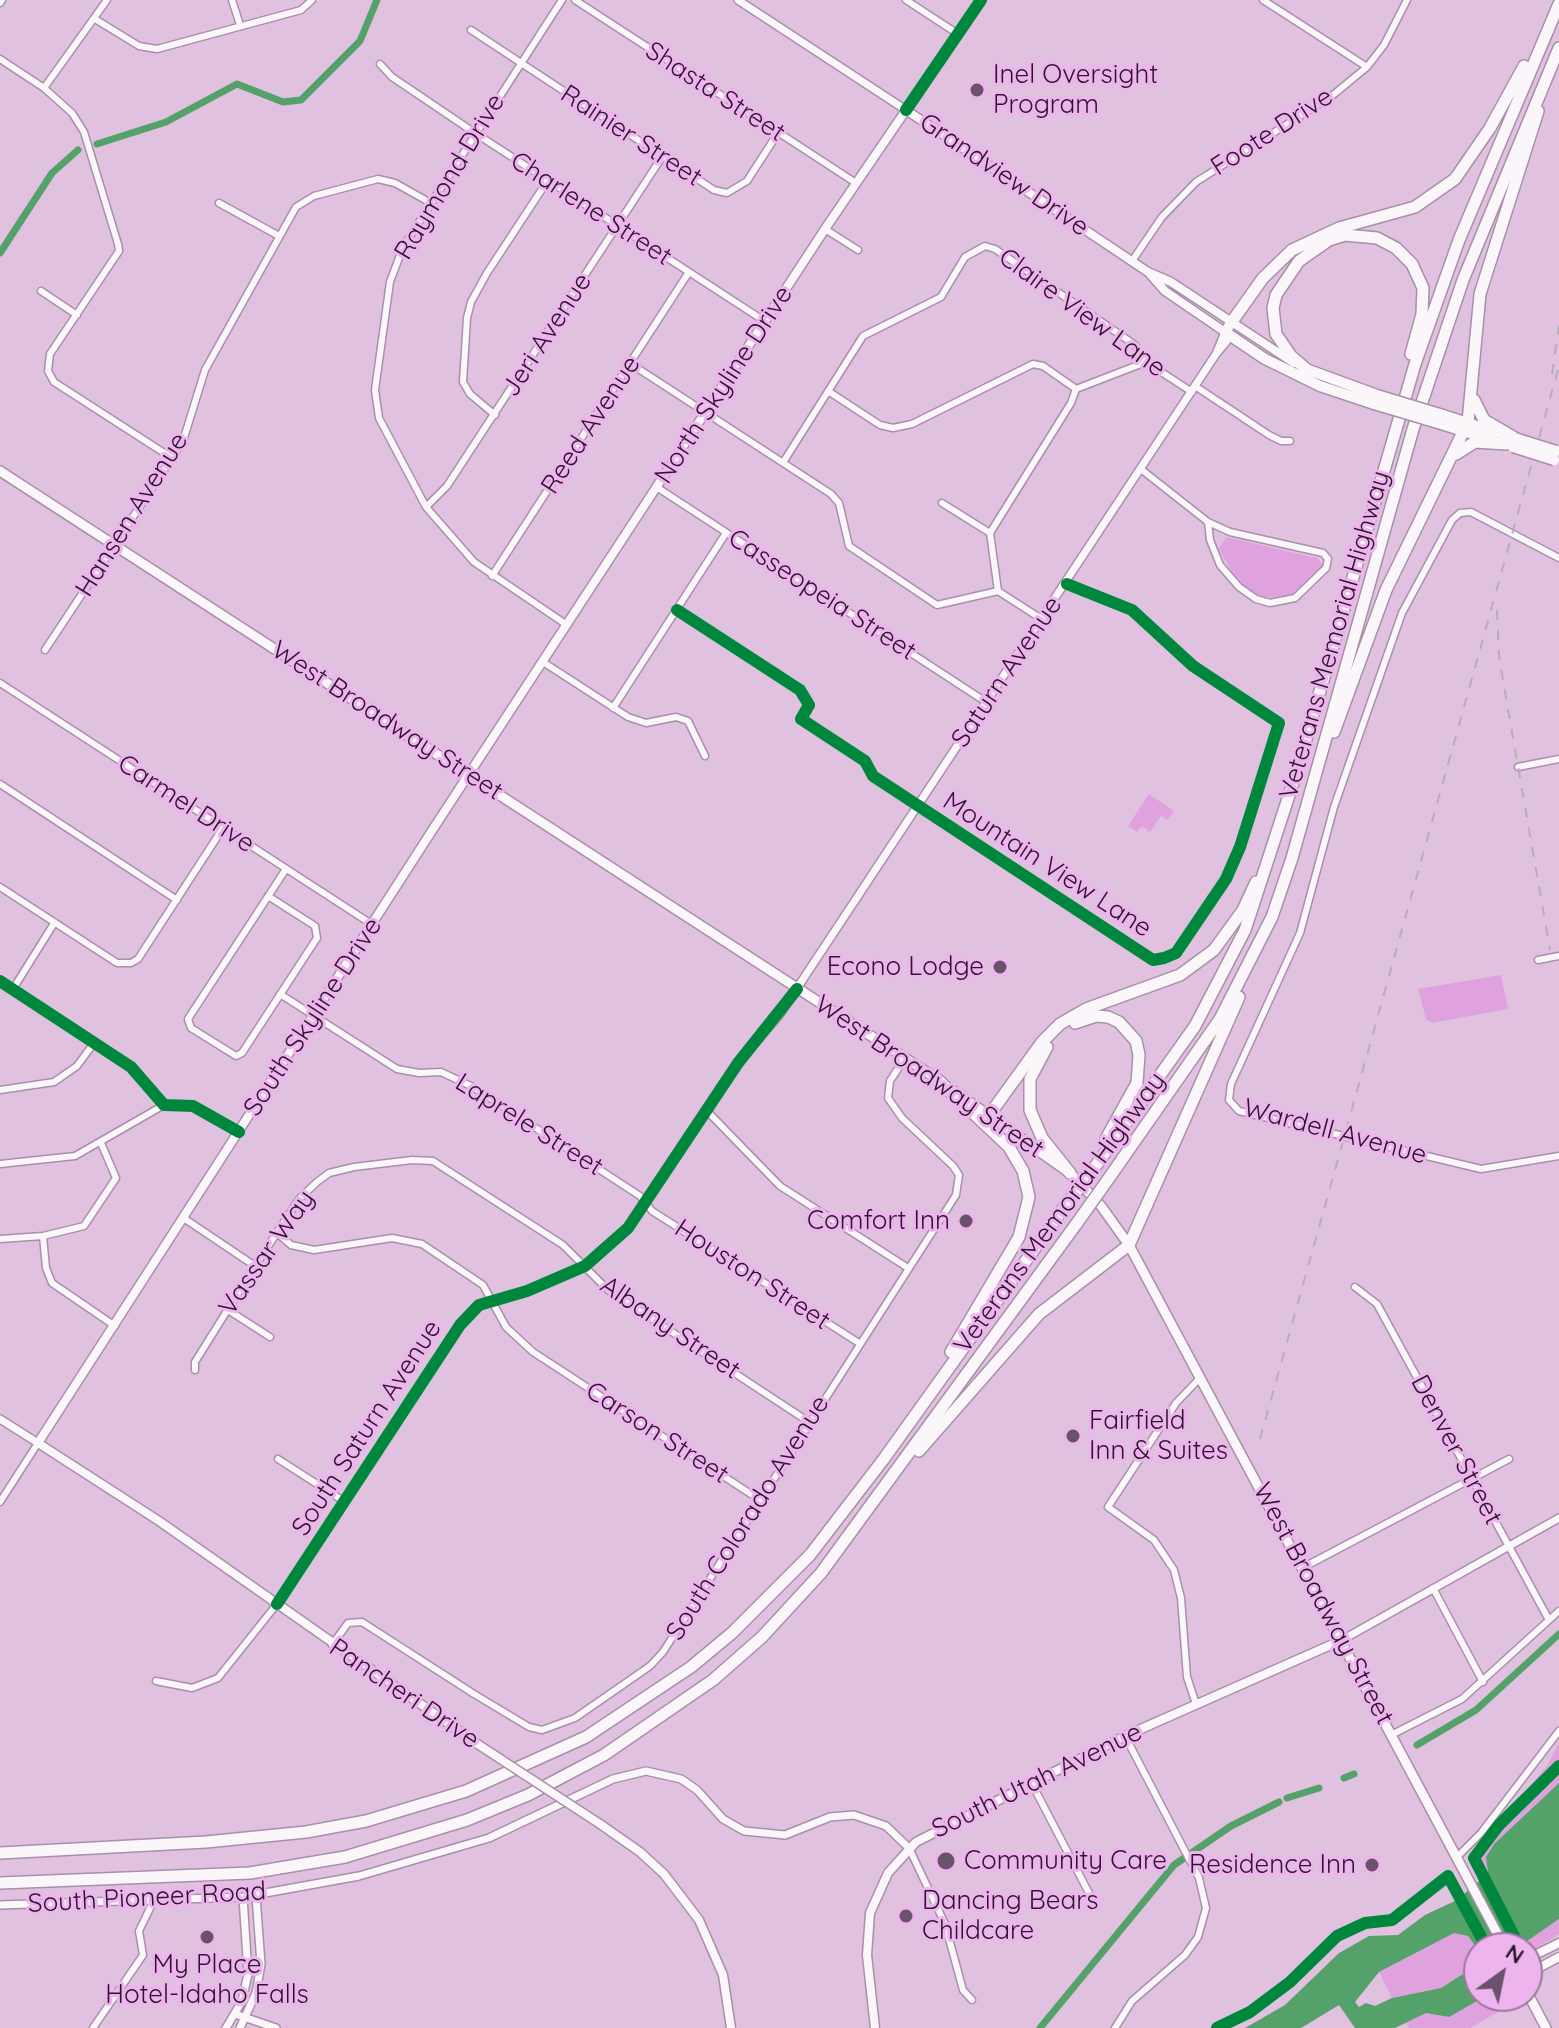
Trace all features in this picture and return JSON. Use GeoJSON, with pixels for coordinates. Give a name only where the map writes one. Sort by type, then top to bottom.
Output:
{"type":"FeatureCollection","features":[{"type":"Feature","properties":{"kind":"highway"},"geometry":{"type":"LineString","coordinates":[[1231,329],[1263,278],[1292,250],[1339,228],[1415,207],[1455,179],[1490,128],[1557,9]]}},
{"type":"Feature","properties":{"kind":"highway","name":"Veterans Memorial Highway"},"geometry":{"type":"LineString","coordinates":[[0,1853],[206,1842],[306,1832],[366,1821],[448,1797],[535,1763],[586,1737],[646,1700],[732,1633],[810,1555],[883,1460],[1094,1162],[1195,1026],[1228,968],[1265,877],[1392,434],[1459,240],[1557,9]]}},
{"type":"Feature","properties":{"kind":"highway"},"geometry":{"type":"LineString","coordinates":[[1292,858],[1375,618],[1466,427],[1480,294],[1557,53]]}},
{"type":"Feature","properties":{"kind":"highway","name":"Veterans Memorial Highway"},"geometry":{"type":"LineString","coordinates":[[0,1883],[250,1873],[305,1864],[426,1835],[528,1795],[604,1755],[713,1680],[762,1637],[821,1573],[877,1500],[1194,1059],[1263,939],[1292,858],[1413,429],[1463,280],[1557,53]]}},
{"type":"Feature","properties":{"kind":"highway"},"geometry":{"type":"LineString","coordinates":[[1231,329],[1288,263],[1329,240],[1360,235],[1377,238],[1396,248],[1412,264],[1423,288],[1422,314],[1392,434]]}},
{"type":"Feature","properties":{"kind":"highway"},"geometry":{"type":"LineString","coordinates":[[1306,369],[1281,344],[1274,327],[1273,308],[1288,272],[1329,240]]}},
{"type":"Feature","properties":{"kind":"highway","name":"Grandview Drive"},"geometry":{"type":"LineString","coordinates":[[1231,329],[1291,373],[1557,456]]}},
{"type":"Feature","properties":{"kind":"highway","name":"Grandview Drive"},"geometry":{"type":"LineString","coordinates":[[1306,369],[1376,399]]}},
{"type":"Feature","properties":{"kind":"highway"},"geometry":{"type":"LineString","coordinates":[[1472,377],[1478,412],[1511,443]]}},
{"type":"Feature","properties":{"kind":"highway"},"geometry":{"type":"LineString","coordinates":[[1447,463],[1471,443],[1511,443]]}},
{"type":"Feature","properties":{"kind":"highway"},"geometry":{"type":"LineString","coordinates":[[990,1114],[1042,1042],[1060,1024],[1086,1009],[1180,975],[1214,950],[1243,910],[1295,777]]}},
{"type":"Feature","properties":{"kind":"highway"},"geometry":{"type":"LineString","coordinates":[[877,1500],[1021,1331],[1064,1292],[1129,1245],[1263,939]]}},
{"type":"Feature","properties":{"kind":"highway"},"geometry":{"type":"LineString","coordinates":[[1070,1173],[1036,1128],[1030,1110],[1030,1079],[1054,1039],[1081,1019],[1096,1016],[1119,1022],[1128,1030],[1136,1041],[1139,1069],[1127,1103],[1094,1162]]}},
{"type":"Feature","properties":{"kind":"highway"},"geometry":{"type":"LineString","coordinates":[[883,1460],[992,1287],[1019,1237],[1028,1209],[1027,1184],[1017,1158],[938,1080]]}},
{"type":"Feature","properties":{"kind":"main road","name":"North Skyline Drive"},"geometry":{"type":"LineString","coordinates":[[470,773],[825,229],[981,0]]}},
{"type":"Feature","properties":{"kind":"main road","name":"Grandview Drive"},"geometry":{"type":"LineString","coordinates":[[906,110],[1148,272],[1171,282],[1231,329],[1306,369]]}},
{"type":"Feature","properties":{"kind":"main road","name":"West Broadway Street"},"geometry":{"type":"LineString","coordinates":[[0,471],[905,1058],[990,1114],[1070,1173],[1101,1206],[1129,1245],[1497,1932]]}},
{"type":"Feature","properties":{"kind":"main road","name":"South Skyline Drive"},"geometry":{"type":"LineString","coordinates":[[38,1443],[470,773]]}},
{"type":"Feature","properties":{"kind":"main road","name":"Pancheri Drive"},"geometry":{"type":"LineString","coordinates":[[38,1443],[159,1521],[332,1645],[640,1852],[664,1874],[699,1920],[723,1975],[731,2028]]}},
{"type":"Feature","properties":{"kind":"main road","name":"South Utah Avenue"},"geometry":{"type":"LineString","coordinates":[[875,2028],[867,1955],[870,1913],[888,1873],[909,1848],[1125,1736],[1342,1640]]}},
{"type":"Feature","properties":{"kind":"street"},"geometry":{"type":"LineString","coordinates":[[44,88],[107,0]]}},
{"type":"Feature","properties":{"kind":"street"},"geometry":{"type":"LineString","coordinates":[[232,0],[240,25]]}},
{"type":"Feature","properties":{"kind":"street"},"geometry":{"type":"LineString","coordinates":[[95,19],[146,49],[185,42],[301,10],[312,0]]}},
{"type":"Feature","properties":{"kind":"street","name":"Raymond Drive"},"geometry":{"type":"LineString","coordinates":[[562,0],[429,202],[403,247],[390,282],[375,390],[379,418],[426,507],[459,547],[492,576],[567,625]]}},
{"type":"Feature","properties":{"kind":"street","name":"Shasta Street"},"geometry":{"type":"LineString","coordinates":[[575,0],[856,183]]}},
{"type":"Feature","properties":{"kind":"street","name":"Grandview Drive"},"geometry":{"type":"LineString","coordinates":[[738,0],[906,110]]}},
{"type":"Feature","properties":{"kind":"street"},"geometry":{"type":"LineString","coordinates":[[906,0],[958,34]]}},
{"type":"Feature","properties":{"kind":"street"},"geometry":{"type":"LineString","coordinates":[[1263,0],[1367,67]]}},
{"type":"Feature","properties":{"kind":"street","name":"Foote Drive"},"geometry":{"type":"LineString","coordinates":[[1132,261],[1162,217],[1196,182],[1333,95],[1367,67],[1384,45],[1407,0]]}},
{"type":"Feature","properties":{"kind":"street","name":"Rainier Street"},"geometry":{"type":"LineString","coordinates":[[471,30],[714,190],[727,193],[747,181],[778,133]]}},
{"type":"Feature","properties":{"kind":"street"},"geometry":{"type":"LineString","coordinates":[[0,59],[44,88],[72,113],[84,132],[118,244],[119,251],[48,362],[54,382],[172,458]]}},
{"type":"Feature","properties":{"kind":"street","name":"Charlene Street"},"geometry":{"type":"LineString","coordinates":[[380,64],[392,77],[475,133],[766,322]]}},
{"type":"Feature","properties":{"kind":"street","name":"Jeri Avenue"},"geometry":{"type":"LineString","coordinates":[[426,507],[447,486],[495,415],[662,157]]}},
{"type":"Feature","properties":{"kind":"street","name":"Hansen Avenue"},"geometry":{"type":"LineString","coordinates":[[45,650],[183,441],[205,370],[300,202],[378,179],[395,183],[429,202]]}},
{"type":"Feature","properties":{"kind":"street"},"geometry":{"type":"LineString","coordinates":[[495,415],[470,394],[463,382],[463,345],[471,302],[548,180]]}},
{"type":"Feature","properties":{"kind":"street"},"geometry":{"type":"LineString","coordinates":[[219,203],[279,236]]}},
{"type":"Feature","properties":{"kind":"street"},"geometry":{"type":"LineString","coordinates":[[825,229],[858,250]]}},
{"type":"Feature","properties":{"kind":"street","name":"Claire View Lane"},"geometry":{"type":"LineString","coordinates":[[784,461],[863,336],[941,297],[965,257],[985,246],[995,249],[1135,345],[1146,362],[1269,435],[1281,441],[1290,441]]}},
{"type":"Feature","properties":{"kind":"street","name":"Reed Avenue"},"geometry":{"type":"LineString","coordinates":[[492,576],[689,272]]}},
{"type":"Feature","properties":{"kind":"street"},"geometry":{"type":"LineString","coordinates":[[41,291],[77,315]]}},
{"type":"Feature","properties":{"kind":"street","name":"Saturn Avenue"},"geometry":{"type":"LineString","coordinates":[[797,989],[1142,470],[1231,329]]}},
{"type":"Feature","properties":{"kind":"street"},"geometry":{"type":"LineString","coordinates":[[998,591],[990,533],[1063,417],[1076,389],[1146,362]]}},
{"type":"Feature","properties":{"kind":"street"},"geometry":{"type":"LineString","coordinates":[[631,364],[784,461],[839,503],[849,546],[937,605],[998,591],[1043,620]]}},
{"type":"Feature","properties":{"kind":"street"},"geometry":{"type":"LineString","coordinates":[[828,391],[880,425],[893,428],[912,424],[1033,364],[1043,366],[1076,389]]}},
{"type":"Feature","properties":{"kind":"street"},"geometry":{"type":"LineString","coordinates":[[1142,470],[1208,522],[1230,532],[1323,553],[1328,559],[1326,568],[1295,598],[1270,603],[1256,599],[1239,587],[1220,565],[1210,540],[1208,522]]}},
{"type":"Feature","properties":{"kind":"street","name":"Casseopeia Street"},"geometry":{"type":"LineString","coordinates":[[658,488],[986,702]]}},
{"type":"Feature","properties":{"kind":"street"},"geometry":{"type":"LineString","coordinates":[[942,503],[990,533]]}},
{"type":"Feature","properties":{"kind":"street","name":"Wardell Avenue"},"geometry":{"type":"LineString","coordinates":[[1559,558],[1471,512],[1460,513],[1452,520],[1402,613],[1349,766],[1300,933],[1231,1084],[1229,1100],[1239,1111],[1481,1169],[1559,1156]]}},
{"type":"Feature","properties":{"kind":"street"},"geometry":{"type":"LineString","coordinates":[[613,708],[726,533]]}},
{"type":"Feature","properties":{"kind":"street","name":"Mountain View Lane"},"geometry":{"type":"LineString","coordinates":[[677,610],[800,690],[809,705],[801,719],[865,761],[873,776],[1153,960],[1176,953],[1226,879],[1245,833],[1279,723],[1193,666],[1132,610],[1067,584]]}},
{"type":"Feature","properties":{"kind":"street"},"geometry":{"type":"LineString","coordinates":[[543,662],[613,708],[646,723],[676,717],[688,721],[705,756]]}},
{"type":"Feature","properties":{"kind":"street","name":"Carmel Drive"},"geometry":{"type":"LineString","coordinates":[[0,683],[373,925]]}},
{"type":"Feature","properties":{"kind":"street"},"geometry":{"type":"LineString","coordinates":[[1518,767],[1559,759]]}},
{"type":"Feature","properties":{"kind":"street"},"geometry":{"type":"LineString","coordinates":[[0,784],[177,900]]}},
{"type":"Feature","properties":{"kind":"street"},"geometry":{"type":"LineString","coordinates":[[0,887],[53,925],[117,963],[130,963],[138,959],[223,828]]}},
{"type":"Feature","properties":{"kind":"street"},"geometry":{"type":"LineString","coordinates":[[268,896],[318,932],[242,1053],[236,1056],[188,1024],[188,1019],[268,896],[286,869]]}},
{"type":"Feature","properties":{"kind":"street"},"geometry":{"type":"LineString","coordinates":[[13,989],[53,925]]}},
{"type":"Feature","properties":{"kind":"street"},"geometry":{"type":"LineString","coordinates":[[1538,960],[1559,956]]}},
{"type":"Feature","properties":{"kind":"street"},"geometry":{"type":"LineString","coordinates":[[0,981],[143,1076],[164,1105]]}},
{"type":"Feature","properties":{"kind":"street","name":"South Saturn Avenue"},"geometry":{"type":"LineString","coordinates":[[277,1604],[460,1325],[479,1305],[527,1291],[585,1266],[628,1228],[647,1204],[738,1063],[797,989]]}},
{"type":"Feature","properties":{"kind":"street","name":"Laprele Street"},"geometry":{"type":"LineString","coordinates":[[280,994],[397,1069],[419,1073],[441,1072],[473,1087],[639,1195],[647,1204]]}},
{"type":"Feature","properties":{"kind":"street"},"geometry":{"type":"LineString","coordinates":[[0,1090],[54,1082],[77,1066],[94,1043]]}},
{"type":"Feature","properties":{"kind":"street","name":"South Colorado Avenue"},"geometry":{"type":"LineString","coordinates":[[332,1645],[348,1623],[362,1622],[529,1727],[555,1727],[635,1679],[657,1659],[956,1195],[960,1184],[953,1166],[902,1118],[888,1098],[890,1081],[905,1058]]}},
{"type":"Feature","properties":{"kind":"street"},"geometry":{"type":"LineString","coordinates":[[0,1164],[59,1160],[101,1143],[164,1105],[193,1106],[239,1132]]}},
{"type":"Feature","properties":{"kind":"street"},"geometry":{"type":"LineString","coordinates":[[707,1111],[780,1186],[908,1268]]}},
{"type":"Feature","properties":{"kind":"street"},"geometry":{"type":"LineString","coordinates":[[0,1239],[43,1236],[84,1226],[116,1178],[101,1143]]}},
{"type":"Feature","properties":{"kind":"street","name":"Vassar Way"},"geometry":{"type":"LineString","coordinates":[[195,1370],[195,1362],[299,1199],[329,1173],[412,1160]]}},
{"type":"Feature","properties":{"kind":"street","name":"Albany Street"},"geometry":{"type":"LineString","coordinates":[[412,1160],[433,1161],[563,1245],[608,1290],[809,1422]]}},
{"type":"Feature","properties":{"kind":"street","name":"Houston Street"},"geometry":{"type":"LineString","coordinates":[[647,1204],[652,1211],[859,1343]]}},
{"type":"Feature","properties":{"kind":"street"},"geometry":{"type":"LineString","coordinates":[[185,1219],[255,1266]]}},
{"type":"Feature","properties":{"kind":"street","name":"Carson Street"},"geometry":{"type":"LineString","coordinates":[[277,1233],[291,1245],[314,1250],[371,1240],[407,1239],[422,1244],[483,1285],[506,1327],[555,1367],[760,1500]]}},
{"type":"Feature","properties":{"kind":"street"},"geometry":{"type":"LineString","coordinates":[[43,1236],[46,1268],[52,1283],[115,1326]]}},
{"type":"Feature","properties":{"kind":"street","name":"Denver Street"},"geometry":{"type":"LineString","coordinates":[[1355,1287],[1377,1304],[1549,1620]]}},
{"type":"Feature","properties":{"kind":"street"},"geometry":{"type":"LineString","coordinates":[[228,1310],[270,1337]]}},
{"type":"Feature","properties":{"kind":"street"},"geometry":{"type":"LineString","coordinates":[[1196,1704],[1187,1677],[1181,1598],[1174,1570],[1154,1540],[1108,1507],[1176,1403],[1201,1377]]}},
{"type":"Feature","properties":{"kind":"street","name":"Pancheri Drive"},"geometry":{"type":"LineString","coordinates":[[0,1419],[38,1443]]}},
{"type":"Feature","properties":{"kind":"street","name":"South Skyline Drive"},"geometry":{"type":"LineString","coordinates":[[0,1502],[38,1443]]}},
{"type":"Feature","properties":{"kind":"street"},"geometry":{"type":"LineString","coordinates":[[278,1459],[345,1502]]}},
{"type":"Feature","properties":{"kind":"street"},"geometry":{"type":"LineString","coordinates":[[1304,1567],[1509,1459]]}},
{"type":"Feature","properties":{"kind":"street"},"geometry":{"type":"LineString","coordinates":[[1342,1640],[1559,1518]]}},
{"type":"Feature","properties":{"kind":"street"},"geometry":{"type":"LineString","coordinates":[[1433,1588],[1483,1682]]}},
{"type":"Feature","properties":{"kind":"street"},"geometry":{"type":"LineString","coordinates":[[156,1681],[192,1688],[218,1678],[277,1604]]}},
{"type":"Feature","properties":{"kind":"street"},"geometry":{"type":"LineString","coordinates":[[1393,1734],[1462,1699],[1559,1611]]}},
{"type":"Feature","properties":{"kind":"street"},"geometry":{"type":"LineString","coordinates":[[1457,1857],[1495,1816],[1559,1731]]}},
{"type":"Feature","properties":{"kind":"street"},"geometry":{"type":"LineString","coordinates":[[1115,2028],[1132,2001],[1173,1966],[1198,1937],[1204,1923],[1205,1896],[1191,1861],[1125,1736]]}},
{"type":"Feature","properties":{"kind":"street","name":"South Pioneer Road"},"geometry":{"type":"LineString","coordinates":[[0,1905],[256,1896],[359,1876],[444,1853],[528,1821],[613,1779],[646,1771],[681,1779],[697,1790],[723,1819],[744,1831],[785,1835],[830,1817],[854,1815],[886,1826],[909,1848]]}},
{"type":"Feature","properties":{"kind":"street"},"geometry":{"type":"LineString","coordinates":[[1032,1784],[1090,1895]]}},
{"type":"Feature","properties":{"kind":"street"},"geometry":{"type":"LineString","coordinates":[[909,1848],[945,1924],[963,1990],[972,2000]]}},
{"type":"Feature","properties":{"kind":"street"},"geometry":{"type":"LineString","coordinates":[[249,2023],[261,1964],[256,1896]]}},
{"type":"Feature","properties":{"kind":"street"},"geometry":{"type":"LineString","coordinates":[[226,2028],[235,2014],[248,1974],[243,1897]]}},
{"type":"Feature","properties":{"kind":"street"},"geometry":{"type":"LineString","coordinates":[[93,2028],[143,1955],[139,1931],[155,1898]]}},
{"type":"Feature","properties":{"kind":"street"},"geometry":{"type":"LineString","coordinates":[[235,2014],[249,2023]]}},
{"type":"Feature","properties":{"kind":"street"},"geometry":{"type":"LineString","coordinates":[[240,2028],[255,2018],[276,2028]]}},
{"type":"Feature","properties":{"kind":"shaded area"},"geometry":{"type":"Polygon","coordinates":[[[1226,537],[1317,558],[1323,565],[1301,589],[1284,598],[1263,597],[1245,587],[1231,570],[1219,549],[1226,537]]]}},
{"type":"Feature","properties":{"kind":"shaded area"},"geometry":{"type":"Polygon","coordinates":[[[1149,794],[1174,811],[1168,820],[1161,816],[1150,832],[1142,826],[1137,832],[1128,826],[1149,794]]]}},
{"type":"Feature","properties":{"kind":"shaded area"},"geometry":{"type":"Polygon","coordinates":[[[1501,975],[1508,1009],[1432,1023],[1426,1019],[1418,989],[1501,975]]]}},
{"type":"Feature","properties":{"kind":"shaded area"},"geometry":{"type":"Polygon","coordinates":[[[1559,1742],[1559,1783],[1495,1843],[1484,1879],[1476,1863],[1475,1850],[1547,1766],[1559,1742]]]}},
{"type":"Feature","properties":{"kind":"shaded area"},"geometry":{"type":"Polygon","coordinates":[[[1559,1783],[1559,1919],[1540,1932],[1454,1933],[1379,1972],[1355,2002],[1359,2007],[1366,2003],[1375,2006],[1392,1998],[1441,1988],[1463,1974],[1463,2009],[1449,2017],[1426,2013],[1395,2028],[1355,2028],[1339,2005],[1301,2028],[1245,2028],[1285,2005],[1339,1953],[1369,1936],[1398,1935],[1425,1915],[1457,1900],[1488,1873],[1486,1857],[1495,1843],[1559,1783]]]}},
{"type":"Feature","properties":{"kind":"shaded area"},"geometry":{"type":"Polygon","coordinates":[[[1559,1919],[1559,1934],[1543,1944],[1543,1932],[1538,1932],[1559,1919]]]}},
{"type":"Feature","properties":{"kind":"shaded area"},"geometry":{"type":"Polygon","coordinates":[[[1454,1933],[1463,1935],[1463,1974],[1441,1988],[1392,1998],[1379,1972],[1454,1933]]]}},
{"type":"Feature","properties":{"kind":"shaded area"},"geometry":{"type":"Polygon","coordinates":[[[1463,2009],[1463,2012],[1498,2012],[1470,2028],[1409,2028],[1406,2022],[1426,2013],[1449,2017],[1463,2009]]]}},
{"type":"Feature","properties":{"kind":"waterway"},"geometry":{"type":"LineString","coordinates":[[97,144],[166,122],[237,84],[283,102],[301,100],[360,41],[377,0]]}},
{"type":"Feature","properties":{"kind":"waterway"},"geometry":{"type":"LineString","coordinates":[[0,253],[52,173],[78,150]]}},
{"type":"Feature","properties":{"kind":"waterway"},"geometry":{"type":"LineString","coordinates":[[1417,1745],[1476,1710],[1559,1634]]}},
{"type":"Feature","properties":{"kind":"waterway"},"geometry":{"type":"LineString","coordinates":[[1344,1778],[1354,1774]]}},
{"type":"Feature","properties":{"kind":"waterway"},"geometry":{"type":"LineString","coordinates":[[1287,1798],[1319,1788]]}},
{"type":"Feature","properties":{"kind":"waterway"},"geometry":{"type":"LineString","coordinates":[[1040,2028],[1174,1865],[1231,1826],[1279,1802]]}},
{"type":"Feature","properties":{"kind":"railway"},"geometry":{"type":"LineString","coordinates":[[1552,374],[1559,326]]}},
{"type":"Feature","properties":{"kind":"railway"},"geometry":{"type":"LineString","coordinates":[[1260,1439],[1559,366]]}},
{"type":"Feature","properties":{"kind":"railway"},"geometry":{"type":"LineString","coordinates":[[1497,610],[1499,657],[1550,950]]}},
{"type":"Feature","properties":{"kind":"cycle path"},"geometry":{"type":"LineString","coordinates":[[906,110],[981,0]]}},
{"type":"Feature","properties":{"kind":"cycle path"},"geometry":{"type":"LineString","coordinates":[[677,610],[800,690],[809,705],[801,719],[865,761],[873,776],[1153,960],[1164,958],[1176,953],[1226,879],[1240,847],[1279,723],[1193,666],[1132,610],[1067,584]]}},
{"type":"Feature","properties":{"kind":"cycle path"},"geometry":{"type":"LineString","coordinates":[[0,981],[131,1067],[164,1105],[193,1106],[239,1132]]}},
{"type":"Feature","properties":{"kind":"cycle path"},"geometry":{"type":"LineString","coordinates":[[277,1604],[460,1325],[479,1305],[527,1291],[585,1266],[628,1228],[738,1063],[797,989]]}},
{"type":"Feature","properties":{"kind":"cycle path"},"geometry":{"type":"LineString","coordinates":[[1512,1932],[1474,1858],[1499,1825],[1559,1766]]}},
{"type":"Feature","properties":{"kind":"cycle path"},"geometry":{"type":"LineString","coordinates":[[1217,2028],[1250,2012],[1290,1982],[1337,1936],[1365,1923],[1392,1920],[1448,1876],[1478,1932]]}},
{"type":"Feature","properties":{"kind":"place","name":"Inel Oversight Program"},"geometry":{"type":"Point","coordinates":[977,90]}},
{"type":"Feature","properties":{"kind":"place","name":"Econo Lodge"},"geometry":{"type":"Point","coordinates":[1000,967]}},
{"type":"Feature","properties":{"kind":"place","name":"Comfort Inn"},"geometry":{"type":"Point","coordinates":[966,1221]}},
{"type":"Feature","properties":{"kind":"place","name":"Fairfield Inn & Suites"},"geometry":{"type":"Point","coordinates":[1073,1436]}},
{"type":"Feature","properties":{"kind":"place","name":"Community Care"},"geometry":{"type":"Point","coordinates":[946,1861]}},
{"type":"Feature","properties":{"kind":"place","name":"Residence Inn"},"geometry":{"type":"Point","coordinates":[1372,1865]}},
{"type":"Feature","properties":{"kind":"place","name":"Dancing Bears Childcare"},"geometry":{"type":"Point","coordinates":[906,1916]}},
{"type":"Feature","properties":{"kind":"place","name":"My Place Hotel-Idaho Falls"},"geometry":{"type":"Point","coordinates":[207,1937]}}]}
